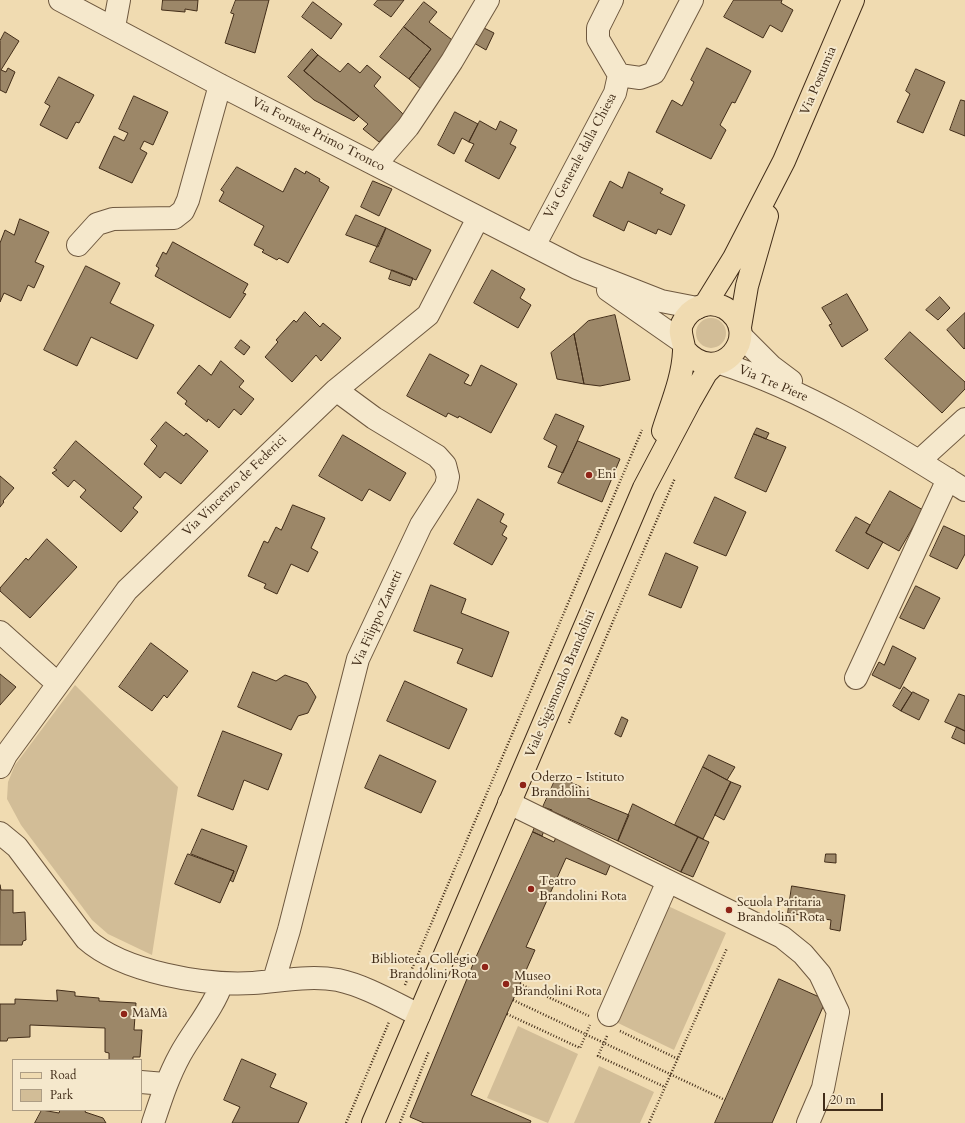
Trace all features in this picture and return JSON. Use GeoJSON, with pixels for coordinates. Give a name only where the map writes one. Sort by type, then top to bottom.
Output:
{"type":"FeatureCollection","features":[{"type":"Feature","properties":{"kind":"main road","name":"Via Postumia"},"geometry":{"type":"LineString","coordinates":[[701,306],[734,258],[784,161],[854,0]]}},
{"type":"Feature","properties":{"kind":"main road","name":"Via Postumia"},"geometry":{"type":"LineString","coordinates":[[740,331],[749,276],[784,161]]}},
{"type":"Feature","properties":{"kind":"main road"},"geometry":{"type":"LineString","coordinates":[[701,306],[714,304],[730,312],[740,331]]}},
{"type":"Feature","properties":{"kind":"main road","name":"Viale Sigismondo Brandolini"},"geometry":{"type":"LineString","coordinates":[[373,1123],[644,488],[675,394],[683,345],[682,325],[690,312],[701,306]]}},
{"type":"Feature","properties":{"kind":"main road","name":"Viale Sigismondo Brandolini"},"geometry":{"type":"LineString","coordinates":[[644,488],[706,374],[718,363],[728,359],[735,352],[739,345],[740,331]]}},
{"type":"Feature","properties":{"kind":"main road"},"geometry":{"type":"LineString","coordinates":[[683,345],[697,361],[706,364],[718,363]]}},
{"type":"Feature","properties":{"kind":"street","name":"Via Fornase Primo Tronco"},"geometry":{"type":"LineString","coordinates":[[60,0],[114,27],[220,85],[577,268],[661,301],[701,306]]}},
{"type":"Feature","properties":{"kind":"street"},"geometry":{"type":"LineString","coordinates":[[114,27],[119,0]]}},
{"type":"Feature","properties":{"kind":"street"},"geometry":{"type":"LineString","coordinates":[[376,164],[408,127],[452,61],[488,0]]}},
{"type":"Feature","properties":{"kind":"street"},"geometry":{"type":"LineString","coordinates":[[612,0],[598,28],[598,39],[618,75],[640,78],[654,73],[692,0]]}},
{"type":"Feature","properties":{"kind":"street","name":"Via Generale dalla Chiesa"},"geometry":{"type":"LineString","coordinates":[[534,246],[615,92],[618,75]]}},
{"type":"Feature","properties":{"kind":"street"},"geometry":{"type":"LineString","coordinates":[[78,246],[97,224],[113,220],[174,218],[183,211],[188,200],[220,85]]}},
{"type":"Feature","properties":{"kind":"street","name":"Via Vincenzo de Federici"},"geometry":{"type":"LineString","coordinates":[[0,767],[6,754],[127,590],[336,390],[428,315],[478,218]]}},
{"type":"Feature","properties":{"kind":"street","name":"Via Fornase Primo Tronco"},"geometry":{"type":"LineString","coordinates":[[577,268],[683,345]]}},
{"type":"Feature","properties":{"kind":"street","name":"Via Tre Piere"},"geometry":{"type":"LineString","coordinates":[[740,331],[771,366],[825,407]]}},
{"type":"Feature","properties":{"kind":"street","name":"Via Tre Piere"},"geometry":{"type":"LineString","coordinates":[[718,363],[762,377],[825,407],[956,484]]}},
{"type":"Feature","properties":{"kind":"street","name":"Via Filippo Zanetti"},"geometry":{"type":"LineString","coordinates":[[274,980],[289,930],[358,659],[421,525],[446,486],[448,477],[445,465],[437,456],[374,418],[336,390]]}},
{"type":"Feature","properties":{"kind":"street"},"geometry":{"type":"LineString","coordinates":[[919,461],[965,419]]}},
{"type":"Feature","properties":{"kind":"street"},"geometry":{"type":"LineString","coordinates":[[856,678],[956,484]]}},
{"type":"Feature","properties":{"kind":"street"},"geometry":{"type":"LineString","coordinates":[[0,632],[58,684]]}},
{"type":"Feature","properties":{"kind":"street"},"geometry":{"type":"LineString","coordinates":[[510,803],[782,937],[803,954],[820,974],[838,1012],[823,1088],[808,1123]]}},
{"type":"Feature","properties":{"kind":"street"},"geometry":{"type":"LineString","coordinates":[[0,833],[18,847],[86,939],[97,948],[112,956],[179,978],[222,983],[254,983],[274,980],[318,978],[338,980],[355,985],[419,1015]]}},
{"type":"Feature","properties":{"kind":"street"},"geometry":{"type":"LineString","coordinates":[[604,1024],[668,881]]}},
{"type":"Feature","properties":{"kind":"street"},"geometry":{"type":"LineString","coordinates":[[153,1123],[165,1084],[180,1054],[218,995],[222,983]]}},
{"type":"Feature","properties":{"kind":"street"},"geometry":{"type":"LineString","coordinates":[[142,1082],[165,1084]]}},
{"type":"Feature","properties":{"kind":"path"},"geometry":{"type":"LineString","coordinates":[[346,1123],[644,424]]}},
{"type":"Feature","properties":{"kind":"path"},"geometry":{"type":"LineString","coordinates":[[568,726],[678,471]]}},
{"type":"Feature","properties":{"kind":"path"},"geometry":{"type":"LineString","coordinates":[[649,1123],[727,948]]}},
{"type":"Feature","properties":{"kind":"path"},"geometry":{"type":"LineString","coordinates":[[520,984],[678,1059]]}},
{"type":"Feature","properties":{"kind":"path"},"geometry":{"type":"LineString","coordinates":[[513,1000],[725,1100]]}},
{"type":"Feature","properties":{"kind":"path"},"geometry":{"type":"LineString","coordinates":[[507,1014],[580,1048],[586,1034],[604,1024]]}},
{"type":"Feature","properties":{"kind":"path"},"geometry":{"type":"LineString","coordinates":[[604,1024],[604,1042],[598,1056],[665,1087]]}},
{"type":"Feature","properties":{"kind":"path"},"geometry":{"type":"LineString","coordinates":[[400,1123],[429,1050]]}},
{"type":"Feature","properties":{"kind":"green space"},"geometry":{"type":"Polygon","coordinates":[[[711,318],[717,319],[725,327],[725,339],[717,347],[711,348],[705,347],[697,339],[696,333],[697,327],[705,319],[711,318]]]}},
{"type":"Feature","properties":{"kind":"green space"},"geometry":{"type":"Polygon","coordinates":[[[75,685],[178,787],[152,955],[108,934],[92,920],[21,825],[7,799],[8,782],[15,765],[75,685]]]}},
{"type":"Feature","properties":{"kind":"green space"},"geometry":{"type":"Polygon","coordinates":[[[668,906],[726,933],[674,1050],[618,1023],[668,906]]]}},
{"type":"Feature","properties":{"kind":"green space"},"geometry":{"type":"Polygon","coordinates":[[[518,1026],[578,1054],[548,1123],[487,1098],[518,1026]]]}},
{"type":"Feature","properties":{"kind":"green space"},"geometry":{"type":"Polygon","coordinates":[[[599,1066],[654,1092],[640,1123],[574,1123],[599,1066]]]}},
{"type":"Feature","properties":{"kind":"building"},"geometry":{"type":"Polygon","coordinates":[[[163,0],[198,0],[197,11],[185,9],[185,12],[162,10],[163,0]]]}},
{"type":"Feature","properties":{"kind":"building"},"geometry":{"type":"Polygon","coordinates":[[[236,0],[269,0],[255,53],[225,43],[234,14],[231,13],[236,0]]]}},
{"type":"Feature","properties":{"kind":"building"},"geometry":{"type":"Polygon","coordinates":[[[378,0],[404,0],[391,17],[374,5],[378,0]]]}},
{"type":"Feature","properties":{"kind":"building"},"geometry":{"type":"Polygon","coordinates":[[[734,0],[782,0],[781,3],[793,10],[782,32],[770,25],[763,38],[724,17],[734,0]]]}},
{"type":"Feature","properties":{"kind":"building"},"geometry":{"type":"Polygon","coordinates":[[[313,2],[342,24],[331,39],[302,17],[313,2]]]}},
{"type":"Feature","properties":{"kind":"building"},"geometry":{"type":"Polygon","coordinates":[[[424,2],[437,12],[429,22],[456,43],[421,89],[409,79],[431,49],[404,27],[424,2]]]}},
{"type":"Feature","properties":{"kind":"building"},"geometry":{"type":"Polygon","coordinates":[[[404,27],[431,49],[409,79],[380,57],[404,27]]]}},
{"type":"Feature","properties":{"kind":"building"},"geometry":{"type":"Polygon","coordinates":[[[482,27],[494,33],[486,50],[474,43],[482,27]]]}},
{"type":"Feature","properties":{"kind":"building"},"geometry":{"type":"Polygon","coordinates":[[[5,32],[19,41],[1,70],[6,72],[8,68],[15,72],[6,93],[0,90],[0,41],[5,32]]]}},
{"type":"Feature","properties":{"kind":"building"},"geometry":{"type":"Polygon","coordinates":[[[707,48],[751,71],[735,103],[732,102],[720,125],[726,130],[711,159],[656,132],[672,100],[682,106],[694,82],[691,80],[707,48]]]}},
{"type":"Feature","properties":{"kind":"building"},"geometry":{"type":"Polygon","coordinates":[[[312,49],[318,55],[304,71],[359,116],[354,121],[314,100],[288,77],[312,49]]]}},
{"type":"Feature","properties":{"kind":"building"},"geometry":{"type":"Polygon","coordinates":[[[318,55],[340,72],[348,63],[360,73],[367,65],[381,77],[374,86],[404,115],[379,142],[363,129],[368,124],[304,71],[318,55]]]}},
{"type":"Feature","properties":{"kind":"building"},"geometry":{"type":"Polygon","coordinates":[[[916,69],[945,82],[923,133],[897,122],[910,94],[906,91],[916,69]]]}},
{"type":"Feature","properties":{"kind":"building"},"geometry":{"type":"Polygon","coordinates":[[[59,77],[94,95],[79,123],[76,122],[67,139],[40,125],[50,106],[45,103],[59,77]]]}},
{"type":"Feature","properties":{"kind":"building"},"geometry":{"type":"Polygon","coordinates":[[[134,96],[168,112],[153,145],[144,141],[140,149],[147,153],[132,183],[99,168],[114,136],[124,141],[128,133],[119,129],[134,96]]]}},
{"type":"Feature","properties":{"kind":"building"},"geometry":{"type":"Polygon","coordinates":[[[961,100],[965,101],[965,136],[950,130],[961,100]]]}},
{"type":"Feature","properties":{"kind":"building"},"geometry":{"type":"Polygon","coordinates":[[[455,112],[478,124],[469,142],[462,138],[454,154],[438,145],[455,112]]]}},
{"type":"Feature","properties":{"kind":"building"},"geometry":{"type":"Polygon","coordinates":[[[480,121],[496,130],[500,121],[517,130],[510,144],[516,147],[499,179],[465,161],[474,144],[469,142],[480,121]]]}},
{"type":"Feature","properties":{"kind":"building"},"geometry":{"type":"Polygon","coordinates":[[[237,167],[283,192],[295,168],[305,174],[306,171],[320,179],[319,181],[329,187],[288,263],[279,258],[277,260],[262,252],[264,250],[254,245],[264,226],[219,201],[224,192],[221,190],[237,167]]]}},
{"type":"Feature","properties":{"kind":"building"},"geometry":{"type":"Polygon","coordinates":[[[629,172],[663,189],[660,193],[685,205],[671,235],[658,229],[656,234],[628,221],[624,231],[593,216],[610,181],[622,188],[629,172]]]}},
{"type":"Feature","properties":{"kind":"building"},"geometry":{"type":"Polygon","coordinates":[[[373,181],[392,189],[379,216],[361,207],[373,181]]]}},
{"type":"Feature","properties":{"kind":"building"},"geometry":{"type":"Polygon","coordinates":[[[356,215],[386,228],[378,247],[346,235],[356,215]]]}},
{"type":"Feature","properties":{"kind":"building"},"geometry":{"type":"Polygon","coordinates":[[[20,219],[49,232],[35,262],[44,266],[34,288],[28,285],[21,301],[4,293],[0,302],[0,243],[5,230],[14,235],[20,219]]]}},
{"type":"Feature","properties":{"kind":"building"},"geometry":{"type":"Polygon","coordinates":[[[386,228],[431,250],[416,280],[370,262],[386,228]]]}},
{"type":"Feature","properties":{"kind":"building"},"geometry":{"type":"Polygon","coordinates":[[[173,242],[248,284],[243,293],[246,294],[230,318],[155,276],[159,268],[156,266],[163,252],[166,254],[173,242]]]}},
{"type":"Feature","properties":{"kind":"building"},"geometry":{"type":"Polygon","coordinates":[[[86,266],[120,283],[110,303],[154,325],[137,359],[91,337],[77,366],[44,350],[86,266]]]}},
{"type":"Feature","properties":{"kind":"building"},"geometry":{"type":"Polygon","coordinates":[[[392,270],[413,278],[410,286],[389,279],[392,270]]]}},
{"type":"Feature","properties":{"kind":"building"},"geometry":{"type":"Polygon","coordinates":[[[492,270],[525,289],[520,298],[531,305],[518,328],[474,303],[492,270]]]}},
{"type":"Feature","properties":{"kind":"building"},"geometry":{"type":"Polygon","coordinates":[[[847,294],[868,330],[842,347],[829,325],[832,324],[822,308],[847,294]]]}},
{"type":"Feature","properties":{"kind":"building"},"geometry":{"type":"Polygon","coordinates":[[[940,297],[950,308],[938,320],[926,310],[940,297]]]}},
{"type":"Feature","properties":{"kind":"building"},"geometry":{"type":"Polygon","coordinates":[[[305,312],[320,327],[323,323],[341,338],[321,361],[316,355],[292,382],[265,357],[278,342],[276,340],[294,320],[296,322],[305,312]]]}},
{"type":"Feature","properties":{"kind":"building"},"geometry":{"type":"Polygon","coordinates":[[[965,313],[965,348],[964,349],[947,330],[965,313]]]}},
{"type":"Feature","properties":{"kind":"building"},"geometry":{"type":"Polygon","coordinates":[[[615,315],[630,380],[600,386],[584,384],[574,334],[588,321],[615,315]]]}},
{"type":"Feature","properties":{"kind":"building"},"geometry":{"type":"Polygon","coordinates":[[[910,332],[965,382],[965,389],[942,413],[885,359],[910,332]]]}},
{"type":"Feature","properties":{"kind":"building"},"geometry":{"type":"Polygon","coordinates":[[[574,334],[584,384],[557,379],[551,353],[574,334]]]}},
{"type":"Feature","properties":{"kind":"building"},"geometry":{"type":"Polygon","coordinates":[[[241,340],[250,347],[244,355],[235,348],[241,340]]]}},
{"type":"Feature","properties":{"kind":"building"},"geometry":{"type":"Polygon","coordinates":[[[430,354],[469,375],[464,383],[471,386],[481,365],[517,384],[491,433],[459,416],[458,418],[448,413],[446,417],[407,396],[430,354]]]}},
{"type":"Feature","properties":{"kind":"building"},"geometry":{"type":"Polygon","coordinates":[[[221,361],[244,381],[239,387],[254,399],[241,415],[234,409],[219,428],[208,419],[207,422],[185,404],[187,401],[177,393],[199,365],[211,375],[221,361]]]}},
{"type":"Feature","properties":{"kind":"building"},"geometry":{"type":"Polygon","coordinates":[[[556,414],[584,426],[563,473],[548,467],[557,446],[544,439],[556,414]]]}},
{"type":"Feature","properties":{"kind":"building"},"geometry":{"type":"Polygon","coordinates":[[[166,422],[184,436],[186,433],[208,451],[181,484],[165,472],[160,478],[144,464],[157,446],[151,440],[166,422]]]}},
{"type":"Feature","properties":{"kind":"building"},"geometry":{"type":"Polygon","coordinates":[[[757,428],[769,433],[766,439],[754,434],[757,428]]]}},
{"type":"Feature","properties":{"kind":"building"},"geometry":{"type":"Polygon","coordinates":[[[754,434],[786,447],[766,492],[735,478],[754,434]]]}},
{"type":"Feature","properties":{"kind":"building"},"geometry":{"type":"Polygon","coordinates":[[[343,435],[406,473],[390,501],[369,489],[362,501],[319,476],[343,435]]]}},
{"type":"Feature","properties":{"kind":"building"},"geometry":{"type":"Polygon","coordinates":[[[76,441],[142,497],[133,508],[138,512],[121,532],[80,497],[86,490],[74,480],[68,487],[52,473],[57,470],[54,468],[76,441]]]}},
{"type":"Feature","properties":{"kind":"building"},"geometry":{"type":"Polygon","coordinates":[[[578,441],[620,459],[602,502],[558,483],[578,441]]]}},
{"type":"Feature","properties":{"kind":"building"},"geometry":{"type":"Polygon","coordinates":[[[0,476],[14,488],[0,507],[0,476]]]}},
{"type":"Feature","properties":{"kind":"building"},"geometry":{"type":"Polygon","coordinates":[[[890,491],[923,510],[899,551],[866,533],[890,491]]]}},
{"type":"Feature","properties":{"kind":"building"},"geometry":{"type":"Polygon","coordinates":[[[715,497],[746,512],[726,556],[694,543],[715,497]]]}},
{"type":"Feature","properties":{"kind":"building"},"geometry":{"type":"Polygon","coordinates":[[[478,499],[504,514],[500,522],[507,526],[502,535],[507,538],[492,565],[454,544],[478,499]]]}},
{"type":"Feature","properties":{"kind":"building"},"geometry":{"type":"Polygon","coordinates":[[[293,505],[325,518],[311,548],[318,552],[308,572],[291,564],[277,594],[264,588],[266,584],[248,576],[264,541],[268,543],[276,527],[281,530],[293,505]]]}},
{"type":"Feature","properties":{"kind":"building"},"geometry":{"type":"Polygon","coordinates":[[[856,517],[870,525],[866,533],[883,542],[868,569],[836,551],[856,517]]]}},
{"type":"Feature","properties":{"kind":"building"},"geometry":{"type":"Polygon","coordinates":[[[944,526],[965,536],[965,554],[957,569],[930,556],[944,526]]]}},
{"type":"Feature","properties":{"kind":"building"},"geometry":{"type":"Polygon","coordinates":[[[47,539],[77,567],[30,618],[0,591],[0,588],[26,558],[28,560],[47,539]]]}},
{"type":"Feature","properties":{"kind":"building"},"geometry":{"type":"Polygon","coordinates":[[[666,553],[698,567],[681,608],[649,595],[666,553]]]}},
{"type":"Feature","properties":{"kind":"building"},"geometry":{"type":"Polygon","coordinates":[[[431,585],[466,599],[461,613],[509,632],[492,677],[457,663],[463,649],[414,631],[431,585]]]}},
{"type":"Feature","properties":{"kind":"building"},"geometry":{"type":"Polygon","coordinates":[[[916,586],[940,598],[924,629],[900,618],[916,586]]]}},
{"type":"Feature","properties":{"kind":"building"},"geometry":{"type":"Polygon","coordinates":[[[151,643],[188,671],[167,698],[164,695],[152,711],[119,687],[151,643]]]}},
{"type":"Feature","properties":{"kind":"building"},"geometry":{"type":"Polygon","coordinates":[[[893,646],[916,658],[900,689],[872,675],[879,662],[884,665],[893,646]]]}},
{"type":"Feature","properties":{"kind":"building"},"geometry":{"type":"Polygon","coordinates":[[[253,672],[276,681],[285,675],[307,683],[316,697],[308,713],[298,716],[291,730],[238,707],[253,672]]]}},
{"type":"Feature","properties":{"kind":"building"},"geometry":{"type":"Polygon","coordinates":[[[0,674],[16,687],[0,705],[0,674]]]}},
{"type":"Feature","properties":{"kind":"building"},"geometry":{"type":"Polygon","coordinates":[[[405,681],[467,709],[449,749],[387,721],[405,681]]]}},
{"type":"Feature","properties":{"kind":"building"},"geometry":{"type":"Polygon","coordinates":[[[904,687],[912,693],[901,711],[893,706],[904,687]]]}},
{"type":"Feature","properties":{"kind":"building"},"geometry":{"type":"Polygon","coordinates":[[[913,692],[929,700],[919,720],[901,711],[913,692]]]}},
{"type":"Feature","properties":{"kind":"building"},"geometry":{"type":"Polygon","coordinates":[[[959,694],[965,696],[965,731],[945,722],[959,694]]]}},
{"type":"Feature","properties":{"kind":"building"},"geometry":{"type":"Polygon","coordinates":[[[622,717],[628,720],[621,737],[615,734],[622,717]]]}},
{"type":"Feature","properties":{"kind":"building"},"geometry":{"type":"Polygon","coordinates":[[[957,727],[965,731],[965,744],[952,738],[957,727]]]}},
{"type":"Feature","properties":{"kind":"building"},"geometry":{"type":"Polygon","coordinates":[[[223,731],[282,754],[268,790],[244,780],[233,810],[198,796],[223,731]]]}},
{"type":"Feature","properties":{"kind":"building"},"geometry":{"type":"Polygon","coordinates":[[[380,755],[436,781],[421,813],[365,788],[380,755]]]}},
{"type":"Feature","properties":{"kind":"building"},"geometry":{"type":"Polygon","coordinates":[[[709,755],[735,767],[727,780],[703,767],[709,755]]]}},
{"type":"Feature","properties":{"kind":"building"},"geometry":{"type":"Polygon","coordinates":[[[703,767],[731,782],[703,839],[675,825],[703,767]]]}},
{"type":"Feature","properties":{"kind":"building"},"geometry":{"type":"Polygon","coordinates":[[[557,776],[581,787],[578,794],[629,815],[618,841],[543,807],[557,776]]]}},
{"type":"Feature","properties":{"kind":"building"},"geometry":{"type":"Polygon","coordinates":[[[731,782],[741,786],[724,820],[715,815],[731,782]]]}},
{"type":"Feature","properties":{"kind":"building"},"geometry":{"type":"Polygon","coordinates":[[[633,804],[698,837],[681,872],[618,841],[633,804]]]}},
{"type":"Feature","properties":{"kind":"building"},"geometry":{"type":"Polygon","coordinates":[[[543,807],[552,810],[542,836],[533,832],[543,807]]]}},
{"type":"Feature","properties":{"kind":"building"},"geometry":{"type":"Polygon","coordinates":[[[202,829],[247,846],[233,882],[230,880],[234,871],[191,854],[202,829]]]}},
{"type":"Feature","properties":{"kind":"building"},"geometry":{"type":"Polygon","coordinates":[[[533,832],[554,842],[556,837],[611,863],[606,875],[566,858],[526,947],[535,950],[471,1095],[531,1121],[530,1123],[424,1123],[410,1117],[476,957],[533,832]]]}},
{"type":"Feature","properties":{"kind":"building"},"geometry":{"type":"Polygon","coordinates":[[[698,837],[709,842],[693,877],[681,872],[698,837]]]}},
{"type":"Feature","properties":{"kind":"building"},"geometry":{"type":"Polygon","coordinates":[[[188,854],[234,871],[220,903],[175,884],[188,854]]]}},
{"type":"Feature","properties":{"kind":"building"},"geometry":{"type":"Polygon","coordinates":[[[826,854],[836,854],[836,863],[825,862],[826,854]]]}},
{"type":"Feature","properties":{"kind":"building"},"geometry":{"type":"Polygon","coordinates":[[[0,885],[1,890],[13,890],[13,913],[25,912],[26,940],[23,941],[22,945],[0,945],[0,885]]]}},
{"type":"Feature","properties":{"kind":"building"},"geometry":{"type":"Polygon","coordinates":[[[792,886],[845,895],[840,931],[830,929],[831,920],[788,913],[792,886]]]}},
{"type":"Feature","properties":{"kind":"building"},"geometry":{"type":"Polygon","coordinates":[[[779,979],[826,1000],[772,1123],[715,1123],[779,979]]]}},
{"type":"Feature","properties":{"kind":"building"},"geometry":{"type":"Polygon","coordinates":[[[57,990],[75,992],[75,996],[99,998],[99,1001],[136,1003],[134,1030],[142,1030],[140,1057],[133,1057],[133,1059],[109,1059],[109,1053],[105,1052],[105,1028],[30,1025],[30,1037],[8,1038],[7,1041],[0,1041],[0,1004],[15,1004],[15,999],[57,1001],[57,990]]]}},
{"type":"Feature","properties":{"kind":"building"},"geometry":{"type":"Polygon","coordinates":[[[242,1059],[276,1074],[270,1087],[307,1103],[298,1123],[232,1123],[240,1107],[224,1100],[242,1059]]]}},
{"type":"Feature","properties":{"kind":"building"},"geometry":{"type":"Polygon","coordinates":[[[41,1111],[59,1113],[60,1111],[86,1111],[103,1118],[106,1123],[35,1123],[41,1111]]]}},
{"type":"Feature","properties":{"kind":"place","name":"Eni"},"geometry":{"type":"Point","coordinates":[589,475]}},
{"type":"Feature","properties":{"kind":"place","name":"Oderzo - Istituto Brandolini"},"geometry":{"type":"Point","coordinates":[523,785]}},
{"type":"Feature","properties":{"kind":"place","name":"Teatro Brandolini Rota"},"geometry":{"type":"Point","coordinates":[531,889]}},
{"type":"Feature","properties":{"kind":"place","name":"Scuola Paritaria Brandolini Rota"},"geometry":{"type":"Point","coordinates":[729,910]}},
{"type":"Feature","properties":{"kind":"place","name":"Biblioteca Collegio Brandolini Rota"},"geometry":{"type":"Point","coordinates":[485,967]}},
{"type":"Feature","properties":{"kind":"place","name":"Museo Brandolini Rota"},"geometry":{"type":"Point","coordinates":[506,984]}},
{"type":"Feature","properties":{"kind":"place","name":"MàMà"},"geometry":{"type":"Point","coordinates":[124,1014]}}]}
